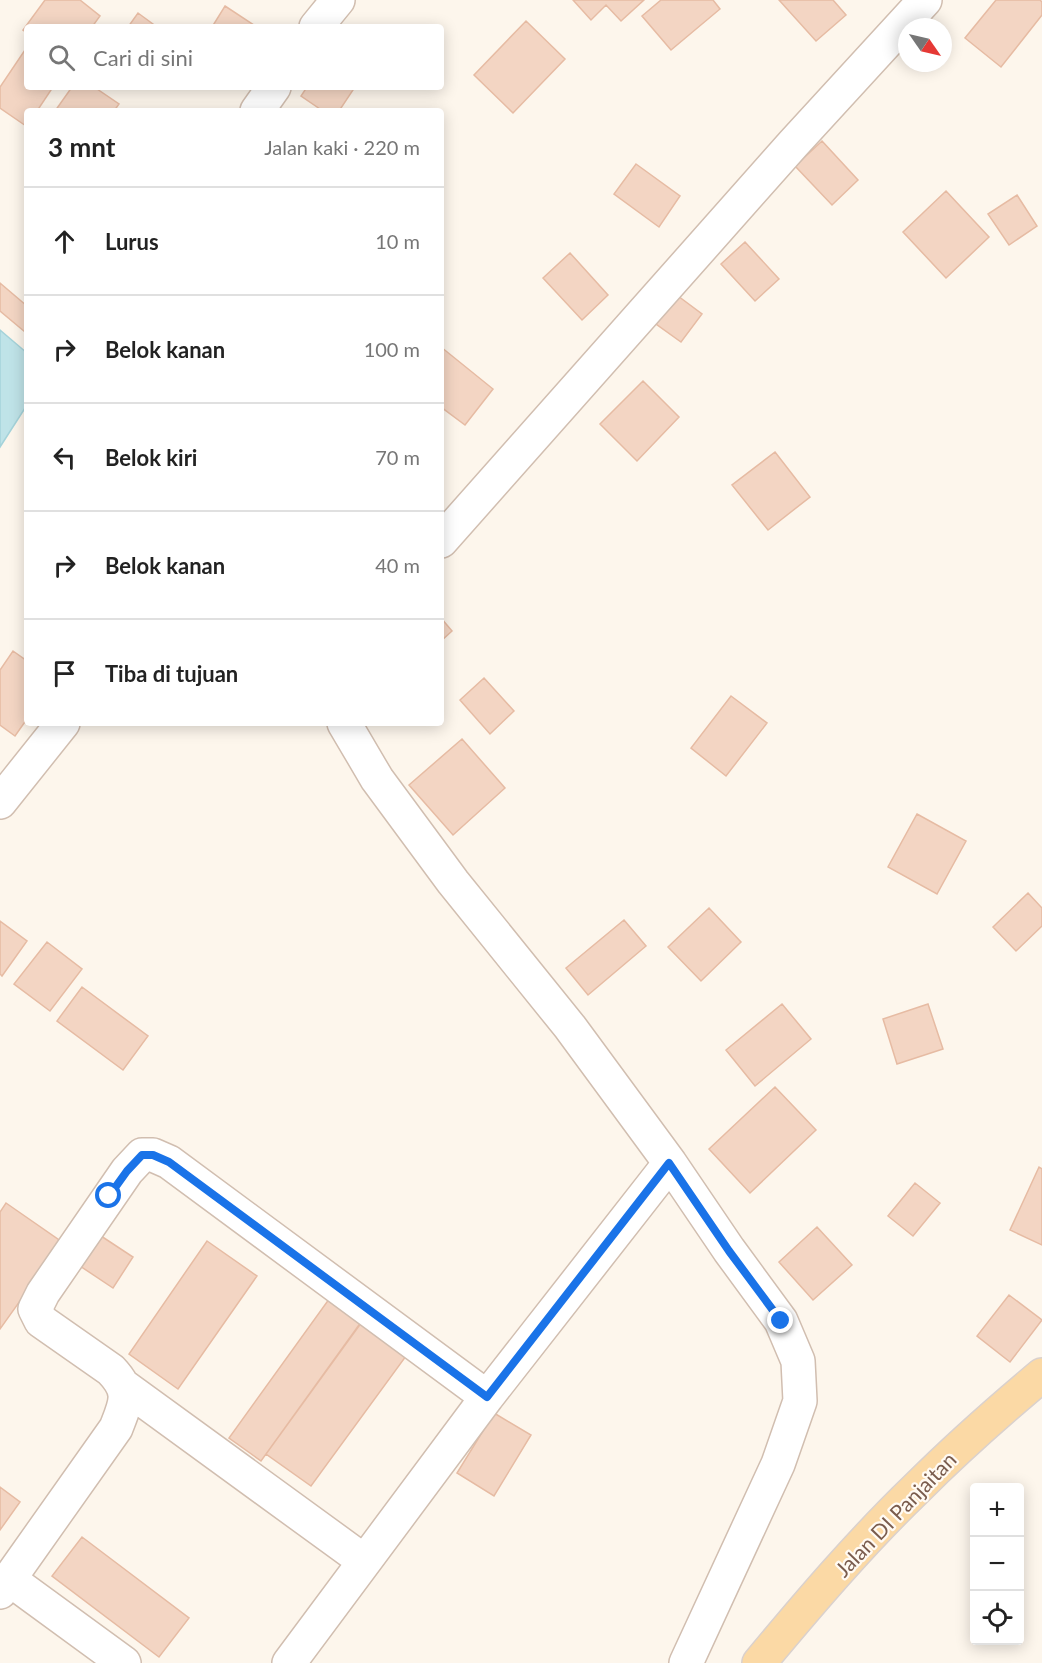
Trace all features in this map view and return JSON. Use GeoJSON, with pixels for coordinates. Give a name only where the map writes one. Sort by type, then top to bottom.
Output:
{"type":"FeatureCollection","features":[{"type":"Feature","properties":{"kind":"main road","name":"Jalan DI Panjaitan"},"geometry":{"type":"LineString","coordinates":[[759,1663],[838,1571],[915,1489],[998,1412],[1042,1375]]}},
{"type":"Feature","properties":{"kind":"street"},"geometry":{"type":"LineString","coordinates":[[318,24],[338,0]]}},
{"type":"Feature","properties":{"kind":"street"},"geometry":{"type":"LineString","coordinates":[[444,538],[793,144],[925,0]]}},
{"type":"Feature","properties":{"kind":"street"},"geometry":{"type":"LineString","coordinates":[[259,108],[272,90]]}},
{"type":"Feature","properties":{"kind":"street"},"geometry":{"type":"LineString","coordinates":[[0,802],[61,726]]}},
{"type":"Feature","properties":{"kind":"street"},"geometry":{"type":"LineString","coordinates":[[346,726],[377,779],[453,882],[570,1027],[669,1163],[729,1251],[781,1321],[798,1361],[800,1401],[778,1464],[686,1663]]}},
{"type":"Feature","properties":{"kind":"street"},"geometry":{"type":"LineString","coordinates":[[364,1561],[125,1387],[111,1370],[41,1321],[35,1309],[43,1293],[127,1171],[142,1155],[153,1155],[169,1162],[487,1397]]}},
{"type":"Feature","properties":{"kind":"street"},"geometry":{"type":"LineString","coordinates":[[289,1663],[487,1397],[669,1163]]}},
{"type":"Feature","properties":{"kind":"street"},"geometry":{"type":"LineString","coordinates":[[124,1663],[5,1586],[116,1428],[125,1403],[125,1387]]}},
{"type":"Feature","properties":{"kind":"water"},"geometry":{"type":"Polygon","coordinates":[[[0,330],[24,350],[24,410],[0,447],[0,330]]]}},
{"type":"Feature","properties":{"kind":"building"},"geometry":{"type":"Polygon","coordinates":[[[45,0],[80,0],[100,16],[94,24],[27,24],[45,0]]]}},
{"type":"Feature","properties":{"kind":"building"},"geometry":{"type":"Polygon","coordinates":[[[573,0],[644,0],[621,21],[606,5],[591,20],[573,0]]]}},
{"type":"Feature","properties":{"kind":"building"},"geometry":{"type":"Polygon","coordinates":[[[661,0],[713,0],[720,9],[671,50],[642,16],[661,0]]]}},
{"type":"Feature","properties":{"kind":"building"},"geometry":{"type":"Polygon","coordinates":[[[779,0],[833,0],[846,15],[816,41],[779,0]]]}},
{"type":"Feature","properties":{"kind":"building"},"geometry":{"type":"Polygon","coordinates":[[[996,0],[1040,0],[1042,2],[1042,15],[1001,67],[965,38],[996,0]]]}},
{"type":"Feature","properties":{"kind":"building"},"geometry":{"type":"Polygon","coordinates":[[[225,6],[252,24],[214,24],[225,6]]]}},
{"type":"Feature","properties":{"kind":"building"},"geometry":{"type":"Polygon","coordinates":[[[138,13],[153,24],[130,24],[138,13]]]}},
{"type":"Feature","properties":{"kind":"building"},"geometry":{"type":"Polygon","coordinates":[[[526,21],[565,59],[513,113],[474,75],[526,21]]]}},
{"type":"Feature","properties":{"kind":"building"},"geometry":{"type":"Polygon","coordinates":[[[24,51],[24,90],[51,90],[39,108],[24,108],[24,125],[0,108],[0,87],[24,51]]]}},
{"type":"Feature","properties":{"kind":"building"},"geometry":{"type":"Polygon","coordinates":[[[70,90],[98,90],[119,104],[116,108],[57,108],[70,90]]]}},
{"type":"Feature","properties":{"kind":"building"},"geometry":{"type":"Polygon","coordinates":[[[305,90],[353,90],[341,108],[319,108],[301,96],[305,90]]]}},
{"type":"Feature","properties":{"kind":"building"},"geometry":{"type":"Polygon","coordinates":[[[822,141],[858,180],[832,205],[795,166],[822,141]]]}},
{"type":"Feature","properties":{"kind":"building"},"geometry":{"type":"Polygon","coordinates":[[[636,164],[680,196],[659,227],[614,194],[636,164]]]}},
{"type":"Feature","properties":{"kind":"building"},"geometry":{"type":"Polygon","coordinates":[[[946,191],[989,237],[946,278],[903,232],[946,191]]]}},
{"type":"Feature","properties":{"kind":"building"},"geometry":{"type":"Polygon","coordinates":[[[1017,195],[1037,226],[1009,245],[988,214],[1017,195]]]}},
{"type":"Feature","properties":{"kind":"building"},"geometry":{"type":"Polygon","coordinates":[[[745,242],[779,279],[755,301],[721,264],[745,242]]]}},
{"type":"Feature","properties":{"kind":"building"},"geometry":{"type":"Polygon","coordinates":[[[570,253],[608,295],[582,320],[543,278],[570,253]]]}},
{"type":"Feature","properties":{"kind":"building"},"geometry":{"type":"Polygon","coordinates":[[[0,283],[24,303],[24,331],[0,311],[0,283]]]}},
{"type":"Feature","properties":{"kind":"building"},"geometry":{"type":"Polygon","coordinates":[[[678,296],[702,314],[681,342],[656,324],[678,296]]]}},
{"type":"Feature","properties":{"kind":"building"},"geometry":{"type":"Polygon","coordinates":[[[444,349],[493,389],[465,425],[444,409],[444,349]]]}},
{"type":"Feature","properties":{"kind":"building"},"geometry":{"type":"Polygon","coordinates":[[[643,381],[679,417],[637,461],[600,424],[643,381]]]}},
{"type":"Feature","properties":{"kind":"building"},"geometry":{"type":"Polygon","coordinates":[[[775,452],[810,497],[768,530],[732,485],[775,452]]]}},
{"type":"Feature","properties":{"kind":"building"},"geometry":{"type":"Polygon","coordinates":[[[444,622],[452,631],[444,638],[444,622]]]}},
{"type":"Feature","properties":{"kind":"building"},"geometry":{"type":"Polygon","coordinates":[[[13,651],[24,659],[24,723],[15,736],[0,725],[0,670],[13,651]]]}},
{"type":"Feature","properties":{"kind":"building"},"geometry":{"type":"Polygon","coordinates":[[[484,678],[514,711],[490,734],[460,700],[484,678]]]}},
{"type":"Feature","properties":{"kind":"building"},"geometry":{"type":"Polygon","coordinates":[[[731,696],[767,723],[726,776],[691,748],[731,696]]]}},
{"type":"Feature","properties":{"kind":"building"},"geometry":{"type":"Polygon","coordinates":[[[462,739],[505,788],[453,835],[409,785],[462,739]]]}},
{"type":"Feature","properties":{"kind":"building"},"geometry":{"type":"Polygon","coordinates":[[[917,814],[966,841],[937,894],[888,867],[917,814]]]}},
{"type":"Feature","properties":{"kind":"building"},"geometry":{"type":"Polygon","coordinates":[[[1028,893],[1042,908],[1042,926],[1016,951],[993,927],[1028,893]]]}},
{"type":"Feature","properties":{"kind":"building"},"geometry":{"type":"Polygon","coordinates":[[[709,908],[741,942],[701,981],[668,947],[709,908]]]}},
{"type":"Feature","properties":{"kind":"building"},"geometry":{"type":"Polygon","coordinates":[[[624,920],[646,946],[588,995],[566,968],[624,920]]]}},
{"type":"Feature","properties":{"kind":"building"},"geometry":{"type":"Polygon","coordinates":[[[0,921],[27,941],[2,976],[0,974],[0,921]]]}},
{"type":"Feature","properties":{"kind":"building"},"geometry":{"type":"Polygon","coordinates":[[[47,942],[82,969],[50,1011],[14,984],[47,942]]]}},
{"type":"Feature","properties":{"kind":"building"},"geometry":{"type":"Polygon","coordinates":[[[82,987],[148,1036],[123,1070],[57,1021],[82,987]]]}},
{"type":"Feature","properties":{"kind":"building"},"geometry":{"type":"Polygon","coordinates":[[[782,1004],[811,1039],[755,1086],[726,1050],[782,1004]]]}},
{"type":"Feature","properties":{"kind":"building"},"geometry":{"type":"Polygon","coordinates":[[[928,1004],[943,1049],[897,1064],[883,1019],[928,1004]]]}},
{"type":"Feature","properties":{"kind":"building"},"geometry":{"type":"Polygon","coordinates":[[[775,1087],[816,1130],[750,1193],[709,1149],[775,1087]]]}},
{"type":"Feature","properties":{"kind":"building"},"geometry":{"type":"Polygon","coordinates":[[[1039,1167],[1042,1169],[1042,1245],[1010,1230],[1039,1167]]]}},
{"type":"Feature","properties":{"kind":"building"},"geometry":{"type":"Polygon","coordinates":[[[915,1183],[940,1203],[913,1236],[888,1216],[915,1183]]]}},
{"type":"Feature","properties":{"kind":"building"},"geometry":{"type":"Polygon","coordinates":[[[6,1203],[62,1242],[0,1329],[0,1212],[6,1203]]]}},
{"type":"Feature","properties":{"kind":"building"},"geometry":{"type":"Polygon","coordinates":[[[817,1227],[852,1265],[813,1300],[779,1262],[817,1227]]]}},
{"type":"Feature","properties":{"kind":"building"},"geometry":{"type":"Polygon","coordinates":[[[98,1234],[133,1257],[113,1288],[77,1264],[98,1234]]]}},
{"type":"Feature","properties":{"kind":"building"},"geometry":{"type":"Polygon","coordinates":[[[207,1241],[257,1276],[178,1389],[129,1354],[207,1241]]]}},
{"type":"Feature","properties":{"kind":"building"},"geometry":{"type":"Polygon","coordinates":[[[332,1295],[364,1318],[261,1461],[229,1438],[332,1295]]]}},
{"type":"Feature","properties":{"kind":"building"},"geometry":{"type":"Polygon","coordinates":[[[1009,1295],[1042,1320],[1010,1362],[977,1336],[1009,1295]]]}},
{"type":"Feature","properties":{"kind":"building"},"geometry":{"type":"Polygon","coordinates":[[[364,1319],[409,1352],[311,1486],[266,1454],[364,1319]]]}},
{"type":"Feature","properties":{"kind":"building"},"geometry":{"type":"Polygon","coordinates":[[[494,1413],[531,1435],[494,1496],[457,1473],[494,1413]]]}},
{"type":"Feature","properties":{"kind":"building"},"geometry":{"type":"Polygon","coordinates":[[[0,1487],[20,1502],[0,1530],[0,1487]]]}},
{"type":"Feature","properties":{"kind":"building"},"geometry":{"type":"Polygon","coordinates":[[[82,1537],[189,1618],[159,1657],[52,1576],[82,1537]]]}},
{"type":"Feature","properties":{"kind":"route"},"geometry":{"type":"LineString","coordinates":[[109,1196],[142,1155],[153,1155],[169,1162],[487,1397],[669,1163],[729,1251],[781,1321]]}}]}
